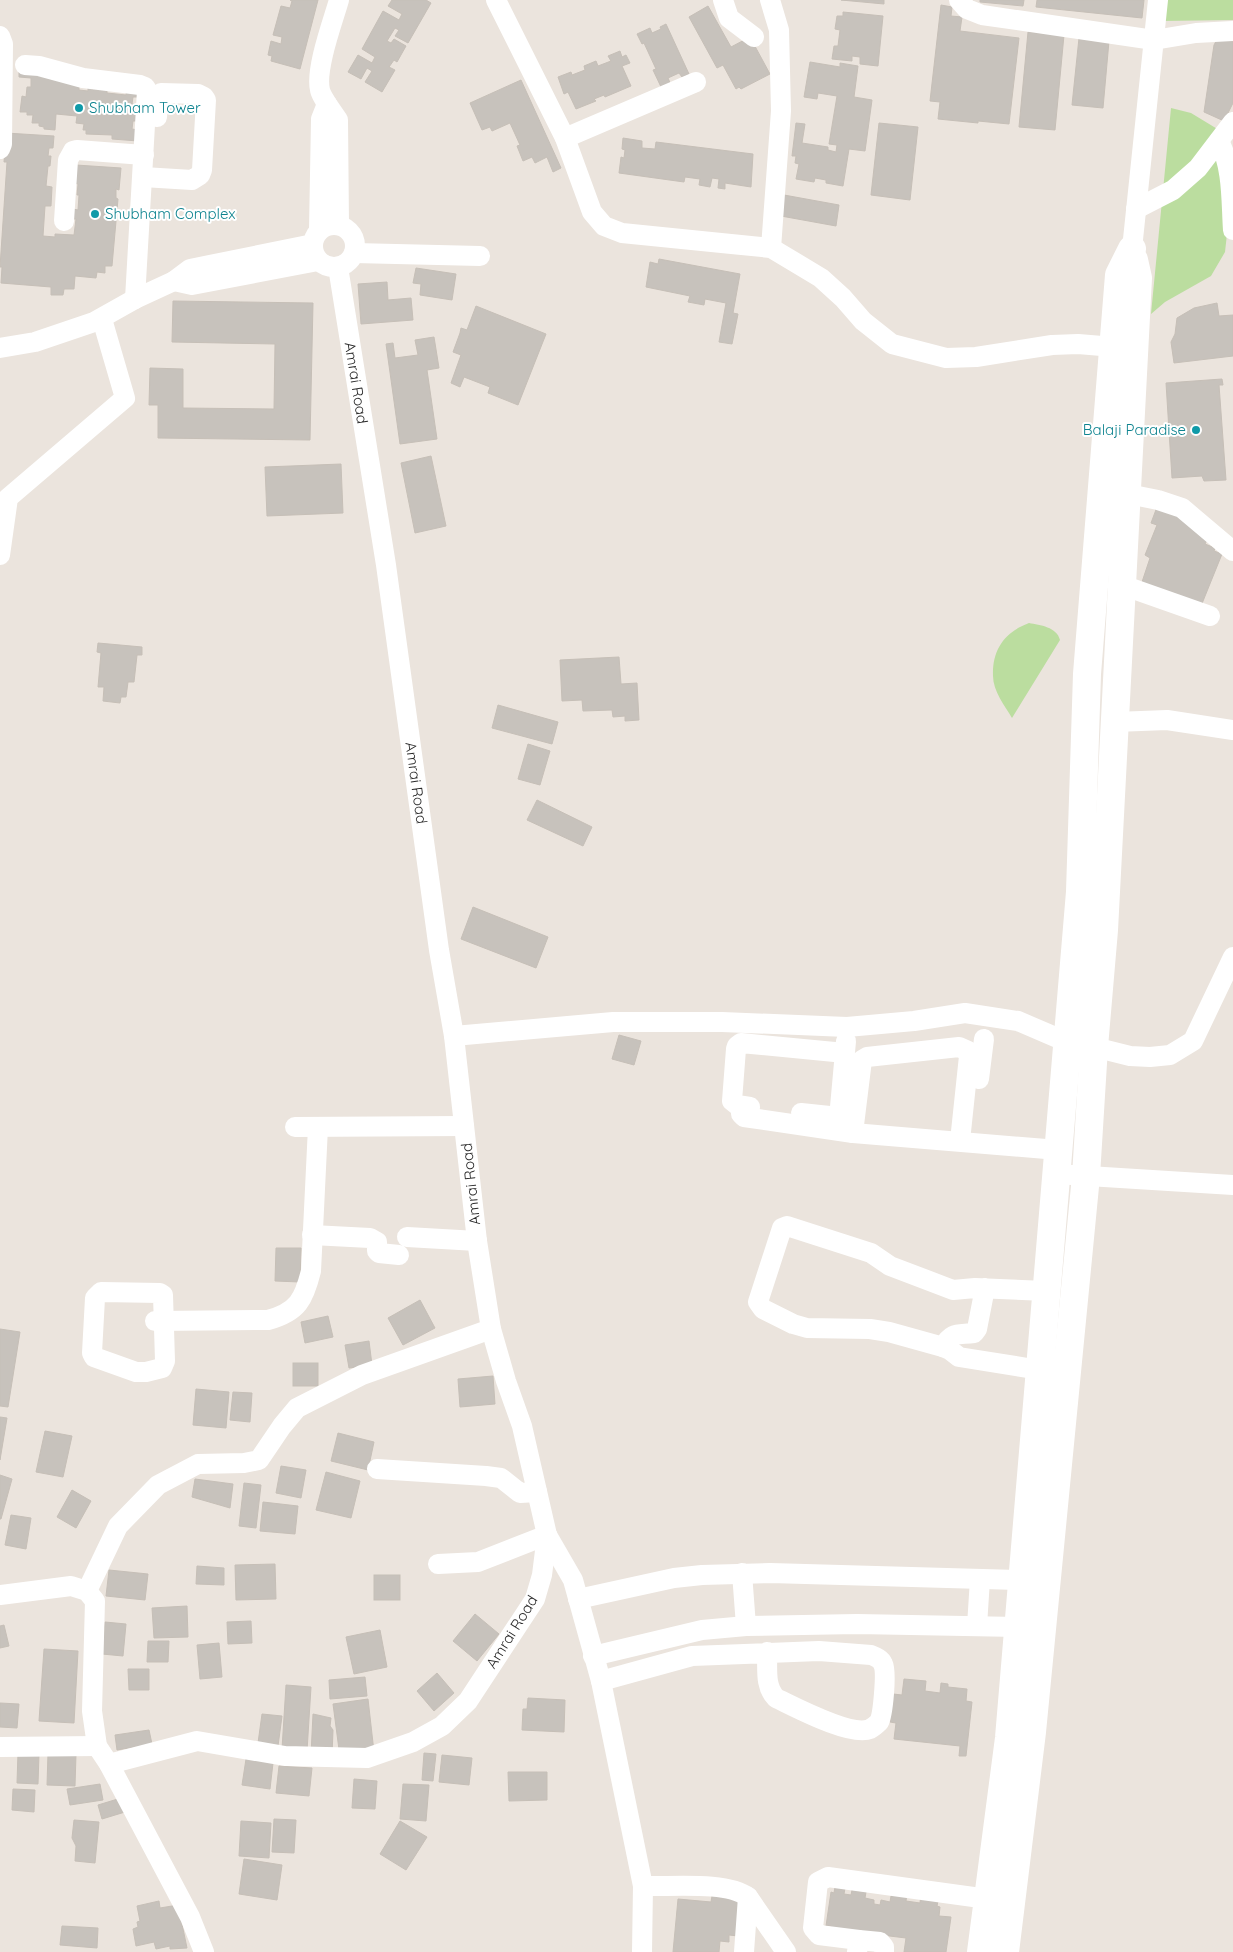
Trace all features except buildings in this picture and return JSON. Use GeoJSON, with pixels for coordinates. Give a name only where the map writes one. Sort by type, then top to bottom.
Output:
{"type":"FeatureCollection","features":[{"type":"Feature","properties":{"kind":"street"},"geometry":{"type":"LineString","coordinates":[[339,0],[319,78],[320,90],[338,120],[339,225]]}},
{"type":"Feature","properties":{"kind":"street"},"geometry":{"type":"LineString","coordinates":[[496,0],[565,138],[592,212],[604,226],[622,233],[771,248],[821,278],[844,298],[863,321],[892,344],[946,358],[976,358],[1052,345],[1078,344],[1124,348]]}},
{"type":"Feature","properties":{"kind":"street"},"geometry":{"type":"LineString","coordinates":[[723,0],[729,18],[754,37]]}},
{"type":"Feature","properties":{"kind":"street"},"geometry":{"type":"LineString","coordinates":[[770,0],[779,30],[781,111],[771,248]]}},
{"type":"Feature","properties":{"kind":"street"},"geometry":{"type":"LineString","coordinates":[[959,0],[967,9],[982,15],[1154,40],[1196,33],[1233,31]]}},
{"type":"Feature","properties":{"kind":"street"},"geometry":{"type":"LineString","coordinates":[[981,1952],[1009,1738],[1080,892],[1087,674],[1113,491],[1124,348],[1138,278],[1132,250],[1158,0]]}},
{"type":"Feature","properties":{"kind":"street"},"geometry":{"type":"LineString","coordinates":[[0,36],[3,44],[2,144],[0,149]]}},
{"type":"Feature","properties":{"kind":"street"},"geometry":{"type":"LineString","coordinates":[[25,65],[39,66],[83,78],[144,86],[147,90],[144,155],[147,177]]}},
{"type":"Feature","properties":{"kind":"street"},"geometry":{"type":"LineString","coordinates":[[565,138],[696,82]]}},
{"type":"Feature","properties":{"kind":"street"},"geometry":{"type":"LineString","coordinates":[[135,299],[147,177],[159,94],[198,94],[204,96],[206,100],[202,170],[200,175],[192,180],[147,177]]}},
{"type":"Feature","properties":{"kind":"street"},"geometry":{"type":"LineString","coordinates":[[0,348],[35,342],[102,319],[135,299],[174,282],[190,269],[317,245],[332,225],[339,225],[350,232],[354,238],[354,253],[345,264],[338,267],[324,265],[317,245],[321,119],[327,104]]}},
{"type":"Feature","properties":{"kind":"street"},"geometry":{"type":"LineString","coordinates":[[1136,209],[1173,190],[1198,168],[1233,122]]}},
{"type":"Feature","properties":{"kind":"street"},"geometry":{"type":"LineString","coordinates":[[1220,141],[1225,152],[1231,191],[1233,230]]}},
{"type":"Feature","properties":{"kind":"street"},"geometry":{"type":"LineString","coordinates":[[64,221],[68,160],[73,151],[144,155]]}},
{"type":"Feature","properties":{"kind":"street"},"geometry":{"type":"LineString","coordinates":[[354,253],[480,256]]}},
{"type":"Feature","properties":{"kind":"street","name":"Amrai Road"},"geometry":{"type":"LineString","coordinates":[[109,1764],[197,1741],[285,1756],[367,1758],[414,1742],[442,1726],[468,1701],[535,1600],[542,1574],[547,1535],[522,1426],[506,1381],[491,1328],[477,1241],[454,1036],[439,950],[386,565],[338,267]]}},
{"type":"Feature","properties":{"kind":"street"},"geometry":{"type":"LineString","coordinates":[[0,555],[8,498],[125,398],[102,319]]}},
{"type":"Feature","properties":{"kind":"street"},"geometry":{"type":"LineString","coordinates":[[1113,491],[1182,508],[1233,552]]}},
{"type":"Feature","properties":{"kind":"street"},"geometry":{"type":"LineString","coordinates":[[1006,1952],[1032,1732],[1086,1176],[1104,930],[1122,585],[1113,491]]}},
{"type":"Feature","properties":{"kind":"street"},"geometry":{"type":"LineString","coordinates":[[1122,585],[1210,616]]}},
{"type":"Feature","properties":{"kind":"street"},"geometry":{"type":"LineString","coordinates":[[1115,722],[1167,720],[1233,730]]}},
{"type":"Feature","properties":{"kind":"street"},"geometry":{"type":"LineString","coordinates":[[1077,928],[1104,930]]}},
{"type":"Feature","properties":{"kind":"street"},"geometry":{"type":"LineString","coordinates":[[454,1036],[613,1022],[722,1022],[847,1027],[914,1021],[965,1013],[1018,1021],[1067,1042],[1130,1056],[1170,1055],[1193,1041],[1233,957]]}},
{"type":"Feature","properties":{"kind":"street"},"geometry":{"type":"LineString","coordinates":[[843,1127],[847,1027]]}},
{"type":"Feature","properties":{"kind":"street"},"geometry":{"type":"LineString","coordinates":[[967,1142],[984,1039]]}},
{"type":"Feature","properties":{"kind":"street"},"geometry":{"type":"LineString","coordinates":[[845,1054],[741,1043],[736,1049],[732,1101],[741,1106],[741,1114],[744,1117],[967,1142],[1057,1162],[1086,1176],[1233,1185]]}},
{"type":"Feature","properties":{"kind":"street"},"geometry":{"type":"LineString","coordinates":[[843,1127],[862,1060],[867,1057],[959,1047],[968,1051],[969,1056],[967,1142]]}},
{"type":"Feature","properties":{"kind":"street"},"geometry":{"type":"LineString","coordinates":[[295,1127],[464,1126]]}},
{"type":"Feature","properties":{"kind":"street"},"geometry":{"type":"LineString","coordinates":[[160,1321],[268,1320],[280,1316],[295,1306],[306,1293],[311,1271],[318,1127]]}},
{"type":"Feature","properties":{"kind":"street"},"geometry":{"type":"LineString","coordinates":[[1040,1370],[959,1357],[944,1347],[880,1331],[807,1328],[793,1324],[763,1309],[758,1302],[782,1228],[792,1226],[871,1253],[890,1266],[952,1290],[985,1288],[1046,1291]]}},
{"type":"Feature","properties":{"kind":"street"},"geometry":{"type":"LineString","coordinates":[[312,1235],[370,1238],[377,1242],[377,1251],[379,1253],[403,1246],[477,1241]]}},
{"type":"Feature","properties":{"kind":"street"},"geometry":{"type":"LineString","coordinates":[[944,1347],[947,1340],[958,1333],[974,1333],[977,1329],[985,1288]]}},
{"type":"Feature","properties":{"kind":"street"},"geometry":{"type":"LineString","coordinates":[[160,1293],[164,1298],[160,1321],[165,1361],[162,1368],[146,1372],[136,1372],[97,1359],[92,1353],[95,1298],[98,1294],[160,1293]]}},
{"type":"Feature","properties":{"kind":"street"},"geometry":{"type":"LineString","coordinates":[[87,1591],[118,1526],[158,1485],[198,1464],[244,1463],[259,1460],[297,1408],[362,1375],[491,1328]]}},
{"type":"Feature","properties":{"kind":"street"},"geometry":{"type":"LineString","coordinates":[[377,1469],[501,1478],[520,1493],[537,1492]]}},
{"type":"Feature","properties":{"kind":"street"},"geometry":{"type":"LineString","coordinates":[[438,1564],[478,1562],[547,1535],[573,1580],[601,1681],[643,1886],[642,1952]]}},
{"type":"Feature","properties":{"kind":"street"},"geometry":{"type":"LineString","coordinates":[[578,1599],[674,1578],[702,1575],[742,1574],[1022,1580]]}},
{"type":"Feature","properties":{"kind":"street"},"geometry":{"type":"LineString","coordinates":[[742,1574],[746,1626]]}},
{"type":"Feature","properties":{"kind":"street"},"geometry":{"type":"LineString","coordinates":[[977,1626],[980,1578]]}},
{"type":"Feature","properties":{"kind":"street"},"geometry":{"type":"LineString","coordinates":[[0,1595],[71,1586],[87,1591],[95,1601],[92,1711],[97,1746],[109,1764],[190,1917],[204,1952]]}},
{"type":"Feature","properties":{"kind":"street"},"geometry":{"type":"LineString","coordinates":[[593,1656],[702,1630],[746,1626],[857,1624],[1018,1627]]}},
{"type":"Feature","properties":{"kind":"street"},"geometry":{"type":"LineString","coordinates":[[601,1681],[692,1656],[767,1652],[818,1651],[871,1655],[878,1658],[883,1664],[885,1673],[881,1714],[878,1723],[870,1729],[842,1728],[776,1698],[771,1694],[768,1684],[767,1652]]}},
{"type":"Feature","properties":{"kind":"street"},"geometry":{"type":"LineString","coordinates":[[0,1747],[97,1746]]}},
{"type":"Feature","properties":{"kind":"street"},"geometry":{"type":"LineString","coordinates":[[884,1952],[884,1947],[880,1942],[858,1946],[819,1935],[815,1932],[813,1928],[818,1882],[828,1878],[988,1899]]}},
{"type":"Feature","properties":{"kind":"street"},"geometry":{"type":"LineString","coordinates":[[643,1886],[726,1888],[741,1892],[748,1897],[786,1952]]}},
{"type":"Feature","properties":{"kind":"street"},"geometry":{"type":"LineString","coordinates":[[744,1952],[748,1897]]}},
{"type":"Feature","properties":{"kind":"green space"},"geometry":{"type":"Polygon","coordinates":[[[1158,0],[1233,0],[1233,20],[1161,21],[1158,0]]]}},
{"type":"Feature","properties":{"kind":"green space"},"geometry":{"type":"Polygon","coordinates":[[[1171,108],[1191,113],[1219,130],[1228,225],[1225,252],[1211,276],[1165,302],[1151,314],[1171,108]]]}},
{"type":"Feature","properties":{"kind":"green space"},"geometry":{"type":"Polygon","coordinates":[[[1029,623],[1052,629],[1060,640],[1012,718],[995,687],[993,666],[998,650],[1007,637],[1013,631],[1029,623]]]}},
{"type":"Feature","properties":{"kind":"place","name":"Shubham Tower"},"geometry":{"type":"Point","coordinates":[79,108]}},
{"type":"Feature","properties":{"kind":"place","name":"Shubham Complex"},"geometry":{"type":"Point","coordinates":[95,214]}},
{"type":"Feature","properties":{"kind":"place","name":"Balaji Paradise"},"geometry":{"type":"Point","coordinates":[1196,430]}}]}
